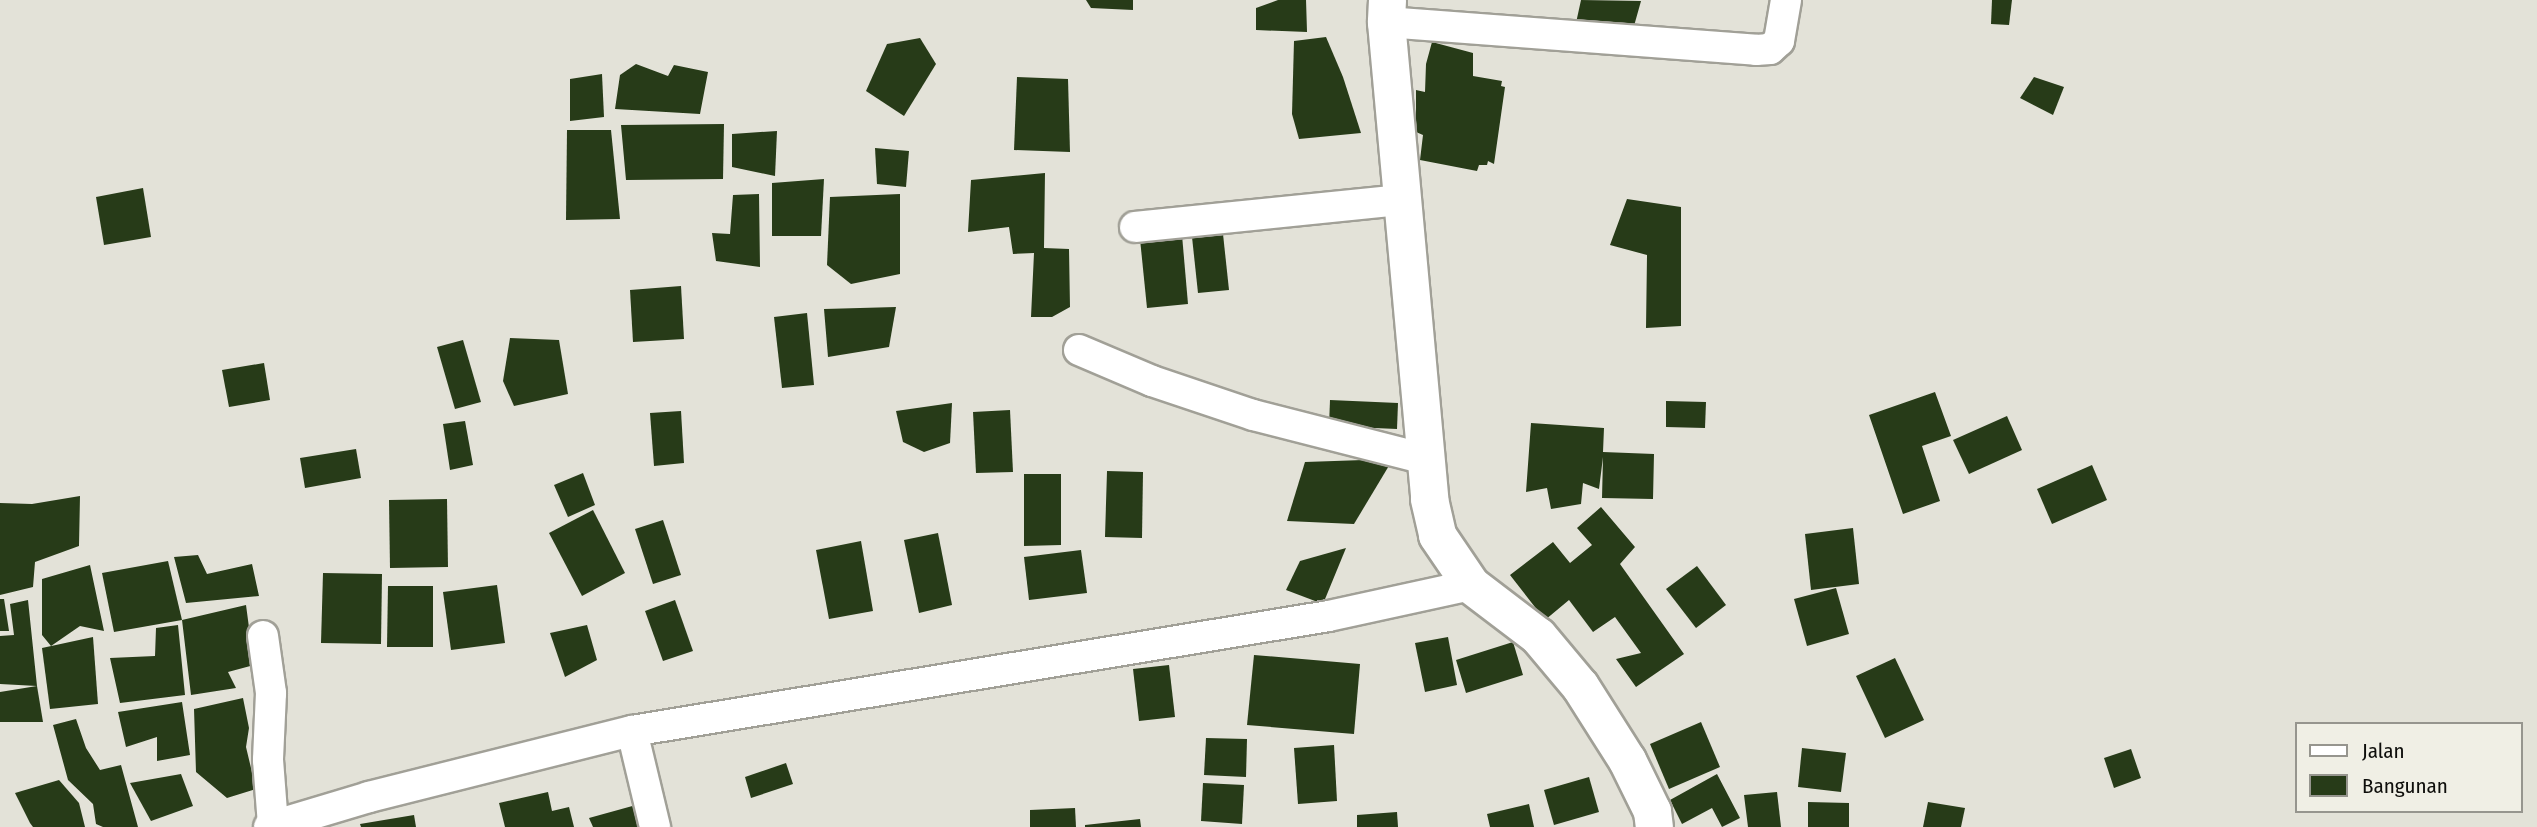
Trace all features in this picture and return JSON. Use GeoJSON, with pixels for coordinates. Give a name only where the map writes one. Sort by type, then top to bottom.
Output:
{"type":"FeatureCollection","features":[{"type":"Feature","properties":{"kind":"street"},"geometry":{"type":"LineString","coordinates":[[1654,827],[1652,811],[1627,760],[1580,686],[1538,636],[1471,585],[1437,535],[1425,459],[1386,11],[1756,51],[1770,49],[1779,41],[1786,0]]}},
{"type":"Feature","properties":{"kind":"street"},"geometry":{"type":"LineString","coordinates":[[1135,227],[1402,200]]}},
{"type":"Feature","properties":{"kind":"street"},"geometry":{"type":"LineString","coordinates":[[1079,350],[1152,381],[1253,415],[1425,459]]}},
{"type":"Feature","properties":{"kind":"street"},"geometry":{"type":"LineString","coordinates":[[263,636],[271,693],[268,760],[271,826],[369,797],[632,731],[1329,616],[1471,585]]}},
{"type":"Feature","properties":{"kind":"street"},"geometry":{"type":"LineString","coordinates":[[632,731],[655,827]]}},
{"type":"Feature","properties":{"kind":"building"},"geometry":{"type":"Polygon","coordinates":[[[1086,0],[1133,0],[1133,10],[1091,8],[1086,0]]]}},
{"type":"Feature","properties":{"kind":"building"},"geometry":{"type":"Polygon","coordinates":[[[1278,0],[1306,0],[1307,32],[1256,30],[1256,8],[1278,0]]]}},
{"type":"Feature","properties":{"kind":"building"},"geometry":{"type":"Polygon","coordinates":[[[1581,0],[1641,1],[1632,33],[1576,23],[1581,0]]]}},
{"type":"Feature","properties":{"kind":"building"},"geometry":{"type":"Polygon","coordinates":[[[1992,0],[2012,0],[2009,25],[1991,24],[1992,0]]]}},
{"type":"Feature","properties":{"kind":"building"},"geometry":{"type":"Polygon","coordinates":[[[1326,37],[1343,77],[1361,133],[1299,139],[1292,114],[1294,41],[1326,37]]]}},
{"type":"Feature","properties":{"kind":"building"},"geometry":{"type":"Polygon","coordinates":[[[920,38],[936,64],[904,116],[866,91],[887,44],[920,38]]]}},
{"type":"Feature","properties":{"kind":"building"},"geometry":{"type":"Polygon","coordinates":[[[1432,42],[1473,53],[1473,76],[1502,81],[1501,86],[1505,87],[1494,164],[1488,161],[1487,165],[1479,165],[1477,171],[1420,160],[1423,135],[1416,132],[1416,90],[1425,92],[1426,64],[1432,42]]]}},
{"type":"Feature","properties":{"kind":"building"},"geometry":{"type":"Polygon","coordinates":[[[636,64],[668,76],[674,65],[708,72],[700,114],[615,109],[620,75],[636,64]]]}},
{"type":"Feature","properties":{"kind":"building"},"geometry":{"type":"Polygon","coordinates":[[[602,74],[604,117],[570,121],[570,79],[602,74]]]}},
{"type":"Feature","properties":{"kind":"building"},"geometry":{"type":"Polygon","coordinates":[[[1017,77],[1068,79],[1070,152],[1014,150],[1017,77]]]}},
{"type":"Feature","properties":{"kind":"building"},"geometry":{"type":"Polygon","coordinates":[[[2034,77],[2064,87],[2053,115],[2020,98],[2034,77]]]}},
{"type":"Feature","properties":{"kind":"building"},"geometry":{"type":"Polygon","coordinates":[[[724,124],[723,179],[626,180],[621,125],[724,124]]]}},
{"type":"Feature","properties":{"kind":"building"},"geometry":{"type":"Polygon","coordinates":[[[567,130],[611,130],[620,219],[566,220],[567,130]]]}},
{"type":"Feature","properties":{"kind":"building"},"geometry":{"type":"Polygon","coordinates":[[[777,131],[775,176],[732,167],[732,134],[777,131]]]}},
{"type":"Feature","properties":{"kind":"building"},"geometry":{"type":"Polygon","coordinates":[[[875,148],[909,151],[906,187],[877,184],[875,148]]]}},
{"type":"Feature","properties":{"kind":"building"},"geometry":{"type":"Polygon","coordinates":[[[1045,173],[1044,248],[1069,249],[1070,307],[1052,317],[1031,317],[1034,253],[1013,254],[1009,227],[968,232],[971,180],[1045,173]]]}},
{"type":"Feature","properties":{"kind":"building"},"geometry":{"type":"Polygon","coordinates":[[[824,179],[821,236],[772,236],[772,183],[824,179]]]}},
{"type":"Feature","properties":{"kind":"building"},"geometry":{"type":"Polygon","coordinates":[[[143,188],[151,237],[104,245],[96,197],[143,188]]]}},
{"type":"Feature","properties":{"kind":"building"},"geometry":{"type":"Polygon","coordinates":[[[759,194],[760,267],[716,261],[712,233],[730,234],[733,195],[759,194]]]}},
{"type":"Feature","properties":{"kind":"building"},"geometry":{"type":"Polygon","coordinates":[[[900,194],[900,274],[851,284],[827,265],[830,197],[900,194]]]}},
{"type":"Feature","properties":{"kind":"building"},"geometry":{"type":"Polygon","coordinates":[[[1627,199],[1681,207],[1681,326],[1646,328],[1647,255],[1610,245],[1627,199]]]}},
{"type":"Feature","properties":{"kind":"building"},"geometry":{"type":"Polygon","coordinates":[[[1223,234],[1229,290],[1198,293],[1192,237],[1223,234]]]}},
{"type":"Feature","properties":{"kind":"building"},"geometry":{"type":"Polygon","coordinates":[[[1182,235],[1188,304],[1147,308],[1140,239],[1182,235]]]}},
{"type":"Feature","properties":{"kind":"building"},"geometry":{"type":"Polygon","coordinates":[[[681,286],[684,339],[633,342],[630,290],[681,286]]]}},
{"type":"Feature","properties":{"kind":"building"},"geometry":{"type":"Polygon","coordinates":[[[896,307],[889,347],[828,357],[824,309],[896,307]]]}},
{"type":"Feature","properties":{"kind":"building"},"geometry":{"type":"Polygon","coordinates":[[[807,313],[814,385],[782,388],[774,317],[807,313]]]}},
{"type":"Feature","properties":{"kind":"building"},"geometry":{"type":"Polygon","coordinates":[[[510,338],[559,340],[568,394],[514,406],[503,381],[510,338]]]}},
{"type":"Feature","properties":{"kind":"building"},"geometry":{"type":"Polygon","coordinates":[[[463,340],[481,402],[455,409],[437,347],[463,340]]]}},
{"type":"Feature","properties":{"kind":"building"},"geometry":{"type":"Polygon","coordinates":[[[264,363],[270,400],[229,407],[222,370],[264,363]]]}},
{"type":"Feature","properties":{"kind":"building"},"geometry":{"type":"Polygon","coordinates":[[[1935,392],[1951,436],[1922,446],[1940,501],[1903,514],[1869,415],[1935,392]]]}},
{"type":"Feature","properties":{"kind":"building"},"geometry":{"type":"Polygon","coordinates":[[[1330,400],[1398,403],[1397,429],[1329,426],[1330,400]]]}},
{"type":"Feature","properties":{"kind":"building"},"geometry":{"type":"Polygon","coordinates":[[[1666,401],[1706,402],[1705,428],[1666,427],[1666,401]]]}},
{"type":"Feature","properties":{"kind":"building"},"geometry":{"type":"Polygon","coordinates":[[[952,403],[950,443],[924,452],[903,442],[896,411],[952,403]]]}},
{"type":"Feature","properties":{"kind":"building"},"geometry":{"type":"Polygon","coordinates":[[[1010,410],[1013,472],[976,473],[973,412],[1010,410]]]}},
{"type":"Feature","properties":{"kind":"building"},"geometry":{"type":"Polygon","coordinates":[[[681,411],[684,463],[654,466],[650,413],[681,411]]]}},
{"type":"Feature","properties":{"kind":"building"},"geometry":{"type":"Polygon","coordinates":[[[2007,416],[2022,450],[1969,474],[1953,440],[2007,416]]]}},
{"type":"Feature","properties":{"kind":"building"},"geometry":{"type":"Polygon","coordinates":[[[465,421],[473,465],[450,470],[443,424],[465,421]]]}},
{"type":"Feature","properties":{"kind":"building"},"geometry":{"type":"Polygon","coordinates":[[[1531,423],[1604,428],[1603,452],[1654,454],[1653,499],[1602,498],[1603,457],[1599,489],[1583,483],[1581,504],[1551,509],[1547,488],[1526,492],[1531,423]]]}},
{"type":"Feature","properties":{"kind":"building"},"geometry":{"type":"Polygon","coordinates":[[[356,449],[361,478],[305,488],[300,458],[356,449]]]}},
{"type":"Feature","properties":{"kind":"building"},"geometry":{"type":"Polygon","coordinates":[[[1393,459],[1354,524],[1287,521],[1305,462],[1393,459]]]}},
{"type":"Feature","properties":{"kind":"building"},"geometry":{"type":"Polygon","coordinates":[[[2092,465],[2107,500],[2052,524],[2037,489],[2092,465]]]}},
{"type":"Feature","properties":{"kind":"building"},"geometry":{"type":"Polygon","coordinates":[[[1107,471],[1143,472],[1142,538],[1105,537],[1107,471]]]}},
{"type":"Feature","properties":{"kind":"building"},"geometry":{"type":"Polygon","coordinates":[[[583,473],[595,505],[568,517],[554,485],[583,473]]]}},
{"type":"Feature","properties":{"kind":"building"},"geometry":{"type":"Polygon","coordinates":[[[1024,474],[1061,474],[1061,545],[1024,546],[1024,474]]]}},
{"type":"Feature","properties":{"kind":"building"},"geometry":{"type":"Polygon","coordinates":[[[80,496],[79,546],[35,562],[33,587],[0,595],[0,503],[32,504],[80,496]]]}},
{"type":"Feature","properties":{"kind":"building"},"geometry":{"type":"Polygon","coordinates":[[[447,499],[448,567],[390,568],[389,500],[447,499]]]}},
{"type":"Feature","properties":{"kind":"building"},"geometry":{"type":"Polygon","coordinates":[[[1601,507],[1635,547],[1620,564],[1684,654],[1636,687],[1616,659],[1641,653],[1615,617],[1593,632],[1569,600],[1545,620],[1510,575],[1553,542],[1570,563],[1592,545],[1577,528],[1601,507]]]}},
{"type":"Feature","properties":{"kind":"building"},"geometry":{"type":"Polygon","coordinates":[[[593,510],[625,573],[582,596],[549,533],[593,510]]]}},
{"type":"Feature","properties":{"kind":"building"},"geometry":{"type":"Polygon","coordinates":[[[663,520],[681,575],[653,584],[635,529],[663,520]]]}},
{"type":"Feature","properties":{"kind":"building"},"geometry":{"type":"Polygon","coordinates":[[[1853,528],[1859,584],[1811,590],[1805,534],[1853,528]]]}},
{"type":"Feature","properties":{"kind":"building"},"geometry":{"type":"Polygon","coordinates":[[[938,533],[952,605],[919,613],[904,540],[938,533]]]}},
{"type":"Feature","properties":{"kind":"building"},"geometry":{"type":"Polygon","coordinates":[[[861,541],[873,611],[829,619],[816,550],[861,541]]]}},
{"type":"Feature","properties":{"kind":"building"},"geometry":{"type":"Polygon","coordinates":[[[1346,548],[1323,604],[1286,590],[1300,561],[1346,548]]]}},
{"type":"Feature","properties":{"kind":"building"},"geometry":{"type":"Polygon","coordinates":[[[1081,550],[1087,593],[1029,600],[1024,557],[1081,550]]]}},
{"type":"Feature","properties":{"kind":"building"},"geometry":{"type":"Polygon","coordinates":[[[198,555],[207,574],[252,564],[259,596],[186,603],[174,557],[198,555]]]}},
{"type":"Feature","properties":{"kind":"building"},"geometry":{"type":"Polygon","coordinates":[[[168,561],[182,620],[114,632],[102,573],[168,561]]]}},
{"type":"Feature","properties":{"kind":"building"},"geometry":{"type":"Polygon","coordinates":[[[90,565],[104,631],[80,626],[51,646],[42,635],[42,579],[90,565]]]}},
{"type":"Feature","properties":{"kind":"building"},"geometry":{"type":"Polygon","coordinates":[[[1697,566],[1726,605],[1696,628],[1666,589],[1697,566]]]}},
{"type":"Feature","properties":{"kind":"building"},"geometry":{"type":"Polygon","coordinates":[[[323,573],[382,574],[381,644],[321,643],[323,573]]]}},
{"type":"Feature","properties":{"kind":"building"},"geometry":{"type":"Polygon","coordinates":[[[497,585],[505,643],[451,650],[443,592],[497,585]]]}},
{"type":"Feature","properties":{"kind":"building"},"geometry":{"type":"Polygon","coordinates":[[[388,586],[433,586],[433,647],[387,647],[388,586]]]}},
{"type":"Feature","properties":{"kind":"building"},"geometry":{"type":"Polygon","coordinates":[[[1836,588],[1849,634],[1807,646],[1794,599],[1836,588]]]}},
{"type":"Feature","properties":{"kind":"building"},"geometry":{"type":"Polygon","coordinates":[[[0,599],[4,599],[9,631],[0,631],[0,599]]]}},
{"type":"Feature","properties":{"kind":"building"},"geometry":{"type":"Polygon","coordinates":[[[28,600],[37,686],[0,684],[0,636],[14,635],[10,604],[28,600]]]}},
{"type":"Feature","properties":{"kind":"building"},"geometry":{"type":"Polygon","coordinates":[[[675,600],[693,651],[663,661],[645,611],[675,600]]]}},
{"type":"Feature","properties":{"kind":"building"},"geometry":{"type":"Polygon","coordinates":[[[246,605],[254,665],[228,672],[236,688],[191,695],[182,620],[246,605]]]}},
{"type":"Feature","properties":{"kind":"building"},"geometry":{"type":"Polygon","coordinates":[[[178,625],[185,695],[120,703],[110,658],[155,656],[156,628],[178,625]]]}},
{"type":"Feature","properties":{"kind":"building"},"geometry":{"type":"Polygon","coordinates":[[[587,625],[597,660],[565,677],[550,633],[587,625]]]}},
{"type":"Feature","properties":{"kind":"building"},"geometry":{"type":"Polygon","coordinates":[[[93,637],[98,704],[50,709],[42,648],[93,637]]]}},
{"type":"Feature","properties":{"kind":"building"},"geometry":{"type":"Polygon","coordinates":[[[1448,637],[1457,685],[1425,692],[1415,643],[1448,637]]]}},
{"type":"Feature","properties":{"kind":"building"},"geometry":{"type":"Polygon","coordinates":[[[1513,642],[1523,675],[1466,693],[1456,660],[1513,642]]]}},
{"type":"Feature","properties":{"kind":"building"},"geometry":{"type":"Polygon","coordinates":[[[1254,655],[1360,664],[1354,734],[1247,725],[1254,655]]]}},
{"type":"Feature","properties":{"kind":"building"},"geometry":{"type":"Polygon","coordinates":[[[1895,658],[1924,720],[1885,738],[1856,676],[1895,658]]]}},
{"type":"Feature","properties":{"kind":"building"},"geometry":{"type":"Polygon","coordinates":[[[1169,665],[1175,717],[1139,721],[1133,669],[1169,665]]]}},
{"type":"Feature","properties":{"kind":"building"},"geometry":{"type":"Polygon","coordinates":[[[37,686],[43,722],[0,722],[0,692],[37,686]]]}},
{"type":"Feature","properties":{"kind":"building"},"geometry":{"type":"Polygon","coordinates":[[[243,698],[249,728],[246,747],[256,789],[227,798],[196,772],[194,709],[243,698]]]}},
{"type":"Feature","properties":{"kind":"building"},"geometry":{"type":"Polygon","coordinates":[[[182,702],[190,755],[157,761],[157,737],[126,747],[118,712],[182,702]]]}},
{"type":"Feature","properties":{"kind":"building"},"geometry":{"type":"Polygon","coordinates":[[[76,719],[86,748],[100,770],[121,765],[138,827],[103,827],[96,824],[93,804],[68,780],[53,725],[76,719]]]}},
{"type":"Feature","properties":{"kind":"building"},"geometry":{"type":"Polygon","coordinates":[[[1701,722],[1720,767],[1669,789],[1650,744],[1701,722]]]}},
{"type":"Feature","properties":{"kind":"building"},"geometry":{"type":"Polygon","coordinates":[[[1206,738],[1247,739],[1246,777],[1204,775],[1206,738]]]}},
{"type":"Feature","properties":{"kind":"building"},"geometry":{"type":"Polygon","coordinates":[[[1334,745],[1337,801],[1298,804],[1294,748],[1334,745]]]}},
{"type":"Feature","properties":{"kind":"building"},"geometry":{"type":"Polygon","coordinates":[[[1802,748],[1846,753],[1841,792],[1798,787],[1802,748]]]}},
{"type":"Feature","properties":{"kind":"building"},"geometry":{"type":"Polygon","coordinates":[[[2131,749],[2141,778],[2114,788],[2104,758],[2131,749]]]}},
{"type":"Feature","properties":{"kind":"building"},"geometry":{"type":"Polygon","coordinates":[[[786,763],[793,784],[751,798],[745,777],[786,763]]]}},
{"type":"Feature","properties":{"kind":"building"},"geometry":{"type":"Polygon","coordinates":[[[181,774],[193,806],[151,821],[130,783],[181,774]]]}},
{"type":"Feature","properties":{"kind":"building"},"geometry":{"type":"Polygon","coordinates":[[[1717,774],[1740,818],[1722,827],[1712,808],[1682,824],[1670,800],[1717,774]]]}},
{"type":"Feature","properties":{"kind":"building"},"geometry":{"type":"Polygon","coordinates":[[[1589,777],[1599,812],[1554,825],[1544,790],[1589,777]]]}},
{"type":"Feature","properties":{"kind":"building"},"geometry":{"type":"Polygon","coordinates":[[[59,780],[79,803],[85,827],[33,827],[15,793],[59,780]]]}},
{"type":"Feature","properties":{"kind":"building"},"geometry":{"type":"Polygon","coordinates":[[[1203,783],[1244,785],[1242,824],[1201,821],[1203,783]]]}},
{"type":"Feature","properties":{"kind":"building"},"geometry":{"type":"Polygon","coordinates":[[[548,792],[552,811],[569,807],[574,827],[505,827],[499,803],[548,792]]]}},
{"type":"Feature","properties":{"kind":"building"},"geometry":{"type":"Polygon","coordinates":[[[1777,792],[1781,827],[1748,827],[1744,795],[1777,792]]]}},
{"type":"Feature","properties":{"kind":"building"},"geometry":{"type":"Polygon","coordinates":[[[1808,802],[1849,803],[1849,827],[1808,827],[1808,802]]]}},
{"type":"Feature","properties":{"kind":"building"},"geometry":{"type":"Polygon","coordinates":[[[1928,802],[1965,808],[1961,827],[1923,827],[1928,802]]]}},
{"type":"Feature","properties":{"kind":"building"},"geometry":{"type":"Polygon","coordinates":[[[1529,804],[1534,827],[1490,827],[1487,814],[1529,804]]]}},
{"type":"Feature","properties":{"kind":"building"},"geometry":{"type":"Polygon","coordinates":[[[636,805],[647,827],[593,827],[589,818],[636,805]]]}},
{"type":"Feature","properties":{"kind":"building"},"geometry":{"type":"Polygon","coordinates":[[[1075,808],[1076,827],[1030,827],[1030,810],[1075,808]]]}},
{"type":"Feature","properties":{"kind":"building"},"geometry":{"type":"Polygon","coordinates":[[[1397,812],[1398,827],[1357,827],[1357,815],[1397,812]]]}},
{"type":"Feature","properties":{"kind":"building"},"geometry":{"type":"Polygon","coordinates":[[[414,815],[416,827],[361,827],[360,824],[414,815]]]}},
{"type":"Feature","properties":{"kind":"building"},"geometry":{"type":"Polygon","coordinates":[[[1140,819],[1141,827],[1085,827],[1085,825],[1140,819]]]}}]}
